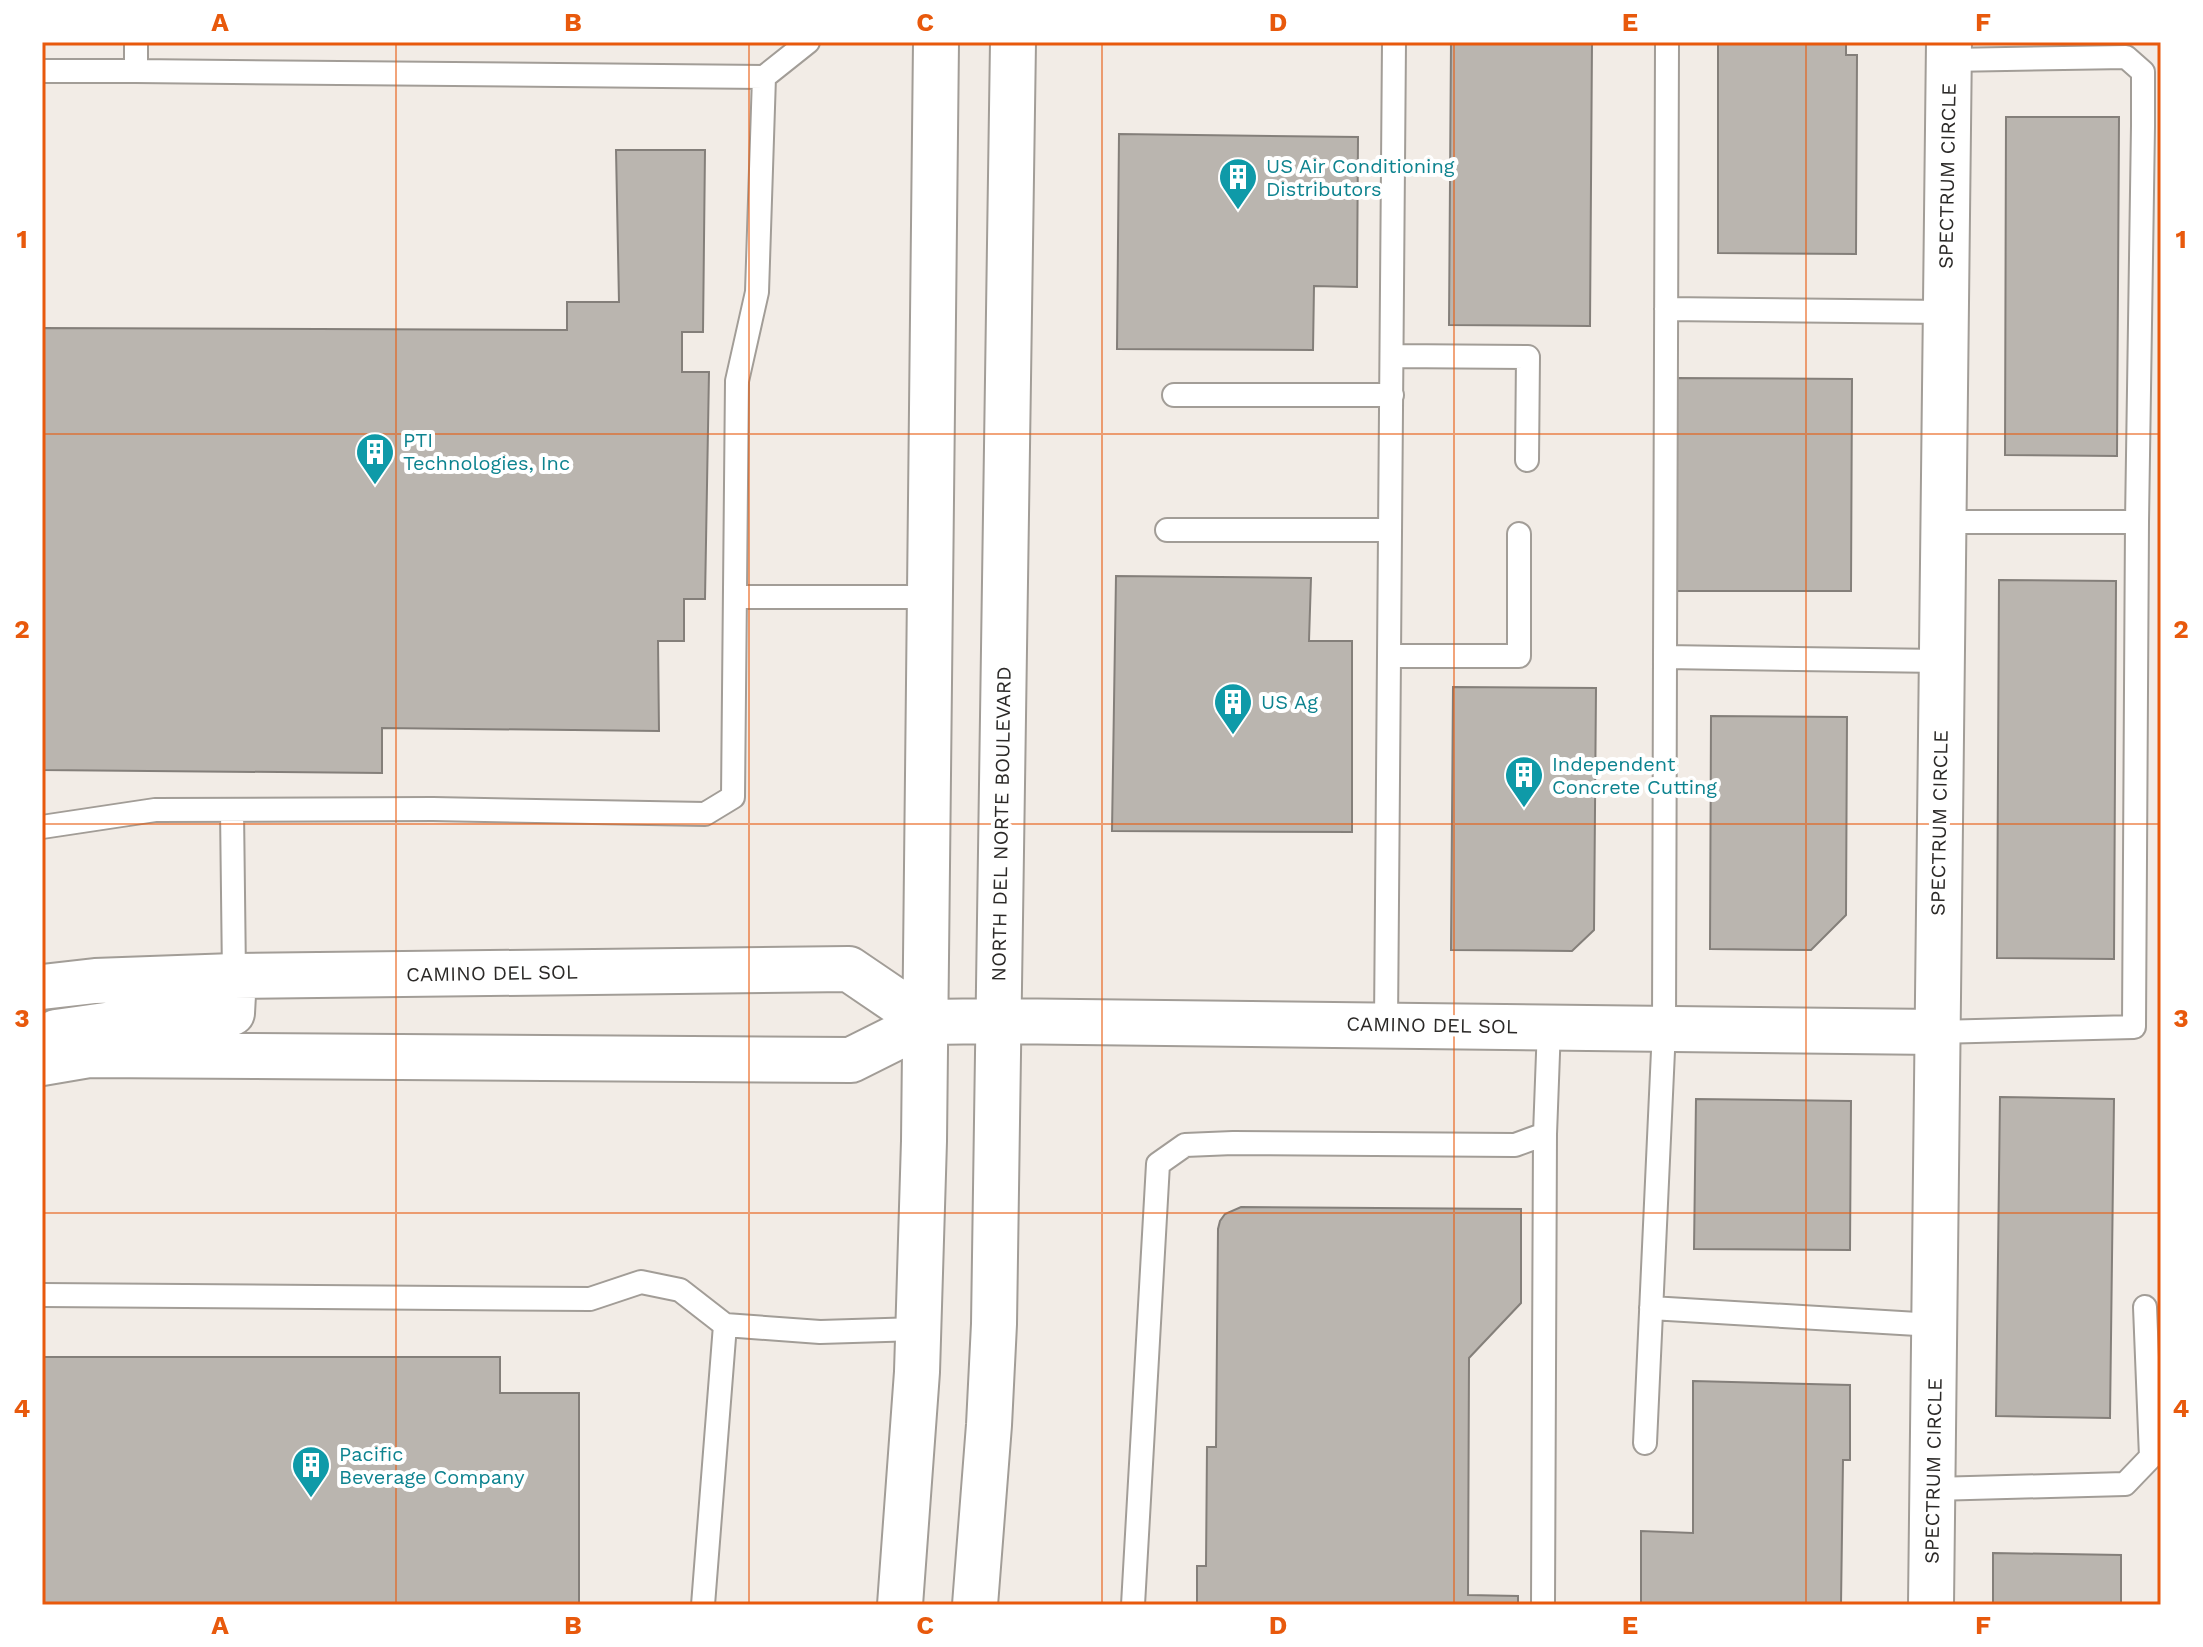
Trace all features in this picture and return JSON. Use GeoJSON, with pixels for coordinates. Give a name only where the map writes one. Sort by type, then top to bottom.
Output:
{"type":"FeatureCollection","features":[{"type":"Feature","properties":{"kind":"street"},"geometry":{"type":"LineString","coordinates":[[900,1605],[918,1329],[927,1022],[936,42]]}},
{"type":"Feature","properties":{"kind":"street","name":"NORTH DEL NORTE BOULEVARD"},"geometry":{"type":"LineString","coordinates":[[975,1605],[994,1324],[1013,42]]}},
{"type":"Feature","properties":{"kind":"street","name":"SPECTRUM CIRCLE"},"geometry":{"type":"LineString","coordinates":[[1931,1605],[1949,51]]}},
{"type":"Feature","properties":{"kind":"street","name":"CAMINO DEL SOL"},"geometry":{"type":"LineString","coordinates":[[42,987],[95,981],[234,976],[849,969],[927,1022]]}},
{"type":"Feature","properties":{"kind":"street"},"geometry":{"type":"LineString","coordinates":[[42,1035],[148,1019],[232,1013],[234,976]]}},
{"type":"Feature","properties":{"kind":"street","name":"CAMINO DEL SOL"},"geometry":{"type":"LineString","coordinates":[[42,1063],[89,1055],[851,1060],[927,1022],[1386,1024],[1937,1032]]}},
{"type":"Feature","properties":{"kind":"lane"},"geometry":{"type":"LineString","coordinates":[[136,42],[136,71]]}},
{"type":"Feature","properties":{"kind":"lane"},"geometry":{"type":"LineString","coordinates":[[42,71],[764,77],[808,42]]}},
{"type":"Feature","properties":{"kind":"lane"},"geometry":{"type":"LineString","coordinates":[[1386,1024],[1394,42]]}},
{"type":"Feature","properties":{"kind":"lane"},"geometry":{"type":"LineString","coordinates":[[1645,1443],[1664,1029],[1667,42]]}},
{"type":"Feature","properties":{"kind":"lane"},"geometry":{"type":"LineString","coordinates":[[1937,1032],[2134,1027],[2143,72],[2126,57],[1949,51]]}},
{"type":"Feature","properties":{"kind":"lane"},"geometry":{"type":"LineString","coordinates":[[42,827],[155,810],[433,809],[705,814],[733,797],[737,381],[757,292],[764,77]]}},
{"type":"Feature","properties":{"kind":"lane"},"geometry":{"type":"LineString","coordinates":[[1666,309],[1946,312]]}},
{"type":"Feature","properties":{"kind":"lane"},"geometry":{"type":"LineString","coordinates":[[1393,356],[1528,357],[1527,460]]}},
{"type":"Feature","properties":{"kind":"lane"},"geometry":{"type":"LineString","coordinates":[[1174,395],[1392,395]]}},
{"type":"Feature","properties":{"kind":"lane"},"geometry":{"type":"LineString","coordinates":[[1943,522],[2137,522]]}},
{"type":"Feature","properties":{"kind":"lane"},"geometry":{"type":"LineString","coordinates":[[1167,530],[1390,530]]}},
{"type":"Feature","properties":{"kind":"lane"},"geometry":{"type":"LineString","coordinates":[[1389,656],[1519,656],[1519,534]]}},
{"type":"Feature","properties":{"kind":"lane"},"geometry":{"type":"LineString","coordinates":[[735,597],[931,597]]}},
{"type":"Feature","properties":{"kind":"lane"},"geometry":{"type":"LineString","coordinates":[[1665,657],[1941,661]]}},
{"type":"Feature","properties":{"kind":"lane"},"geometry":{"type":"LineString","coordinates":[[232,810],[234,976]]}},
{"type":"Feature","properties":{"kind":"lane"},"geometry":{"type":"LineString","coordinates":[[1543,1605],[1545,1134],[1549,1027]]}},
{"type":"Feature","properties":{"kind":"lane"},"geometry":{"type":"LineString","coordinates":[[1133,1605],[1158,1164],[1185,1145],[1515,1145],[1545,1134]]}},
{"type":"Feature","properties":{"kind":"lane"},"geometry":{"type":"LineString","coordinates":[[42,1295],[590,1299],[641,1282],[680,1290],[725,1325],[820,1332],[918,1329]]}},
{"type":"Feature","properties":{"kind":"lane"},"geometry":{"type":"LineString","coordinates":[[1933,1489],[2125,1484],[2151,1457],[2145,1307]]}},
{"type":"Feature","properties":{"kind":"lane"},"geometry":{"type":"LineString","coordinates":[[1651,1308],[1934,1325]]}},
{"type":"Feature","properties":{"kind":"lane"},"geometry":{"type":"LineString","coordinates":[[703,1605],[725,1325]]}},
{"type":"Feature","properties":{"kind":"building"},"geometry":{"type":"Polygon","coordinates":[[[1451,42],[1592,42],[1590,326],[1449,325],[1451,42]]]}},
{"type":"Feature","properties":{"kind":"building"},"geometry":{"type":"Polygon","coordinates":[[[1718,42],[1846,42],[1846,55],[1857,55],[1856,254],[1718,253],[1718,42]]]}},
{"type":"Feature","properties":{"kind":"building"},"geometry":{"type":"Polygon","coordinates":[[[2006,117],[2119,117],[2117,456],[2005,455],[2006,117]]]}},
{"type":"Feature","properties":{"kind":"building","name":"US Air Conditioning Distributors"},"geometry":{"type":"Polygon","coordinates":[[[1119,134],[1358,137],[1357,287],[1314,286],[1313,350],[1117,349],[1119,134]]]}},
{"type":"Feature","properties":{"kind":"building","name":"PTI Technologies, Inc"},"geometry":{"type":"Polygon","coordinates":[[[616,150],[705,150],[703,332],[682,332],[682,372],[709,372],[705,599],[684,599],[684,641],[658,641],[659,731],[382,728],[382,773],[42,770],[42,328],[567,330],[567,302],[619,302],[616,150]]]}},
{"type":"Feature","properties":{"kind":"building"},"geometry":{"type":"Polygon","coordinates":[[[1675,378],[1852,379],[1851,591],[1674,591],[1675,378]]]}},
{"type":"Feature","properties":{"kind":"building","name":"US Ag"},"geometry":{"type":"Polygon","coordinates":[[[1116,576],[1311,578],[1309,641],[1352,641],[1352,832],[1112,831],[1116,576]]]}},
{"type":"Feature","properties":{"kind":"building"},"geometry":{"type":"Polygon","coordinates":[[[1999,580],[2116,581],[2114,959],[1997,958],[1999,580]]]}},
{"type":"Feature","properties":{"kind":"building","name":"Independent Concrete Cutting"},"geometry":{"type":"Polygon","coordinates":[[[1453,687],[1596,688],[1594,930],[1572,951],[1451,950],[1453,687]]]}},
{"type":"Feature","properties":{"kind":"building"},"geometry":{"type":"Polygon","coordinates":[[[1711,716],[1847,717],[1846,915],[1811,950],[1710,949],[1711,716]]]}},
{"type":"Feature","properties":{"kind":"building"},"geometry":{"type":"Polygon","coordinates":[[[2000,1097],[2114,1099],[2110,1418],[1996,1416],[2000,1097]]]}},
{"type":"Feature","properties":{"kind":"building"},"geometry":{"type":"Polygon","coordinates":[[[1696,1099],[1851,1101],[1850,1250],[1694,1249],[1696,1099]]]}},
{"type":"Feature","properties":{"kind":"building"},"geometry":{"type":"Polygon","coordinates":[[[1241,1207],[1521,1209],[1521,1303],[1469,1358],[1468,1595],[1518,1596],[1518,1605],[1197,1605],[1197,1566],[1206,1566],[1207,1447],[1216,1447],[1218,1229],[1225,1214],[1241,1207]]]}},
{"type":"Feature","properties":{"kind":"building","name":"Pacific Beverage Company"},"geometry":{"type":"Polygon","coordinates":[[[42,1357],[500,1357],[500,1393],[579,1393],[579,1605],[42,1605],[42,1357]]]}},
{"type":"Feature","properties":{"kind":"building"},"geometry":{"type":"Polygon","coordinates":[[[1693,1381],[1850,1385],[1850,1460],[1843,1460],[1841,1605],[1641,1605],[1641,1531],[1693,1533],[1693,1381]]]}},
{"type":"Feature","properties":{"kind":"building"},"geometry":{"type":"Polygon","coordinates":[[[1993,1553],[2121,1555],[2121,1605],[1993,1605],[1993,1553]]]}},
{"type":"Feature","properties":{"kind":"place","name":"US Air Conditioning Distributors"},"geometry":{"type":"Point","coordinates":[1238,211]}},
{"type":"Feature","properties":{"kind":"place","name":"PTI Technologies, Inc"},"geometry":{"type":"Point","coordinates":[375,486]}},
{"type":"Feature","properties":{"kind":"place","name":"US Ag"},"geometry":{"type":"Point","coordinates":[1233,736]}},
{"type":"Feature","properties":{"kind":"place","name":"Independent Concrete Cutting"},"geometry":{"type":"Point","coordinates":[1524,809]}},
{"type":"Feature","properties":{"kind":"place","name":"Pacific Beverage Company"},"geometry":{"type":"Point","coordinates":[311,1499]}}]}
